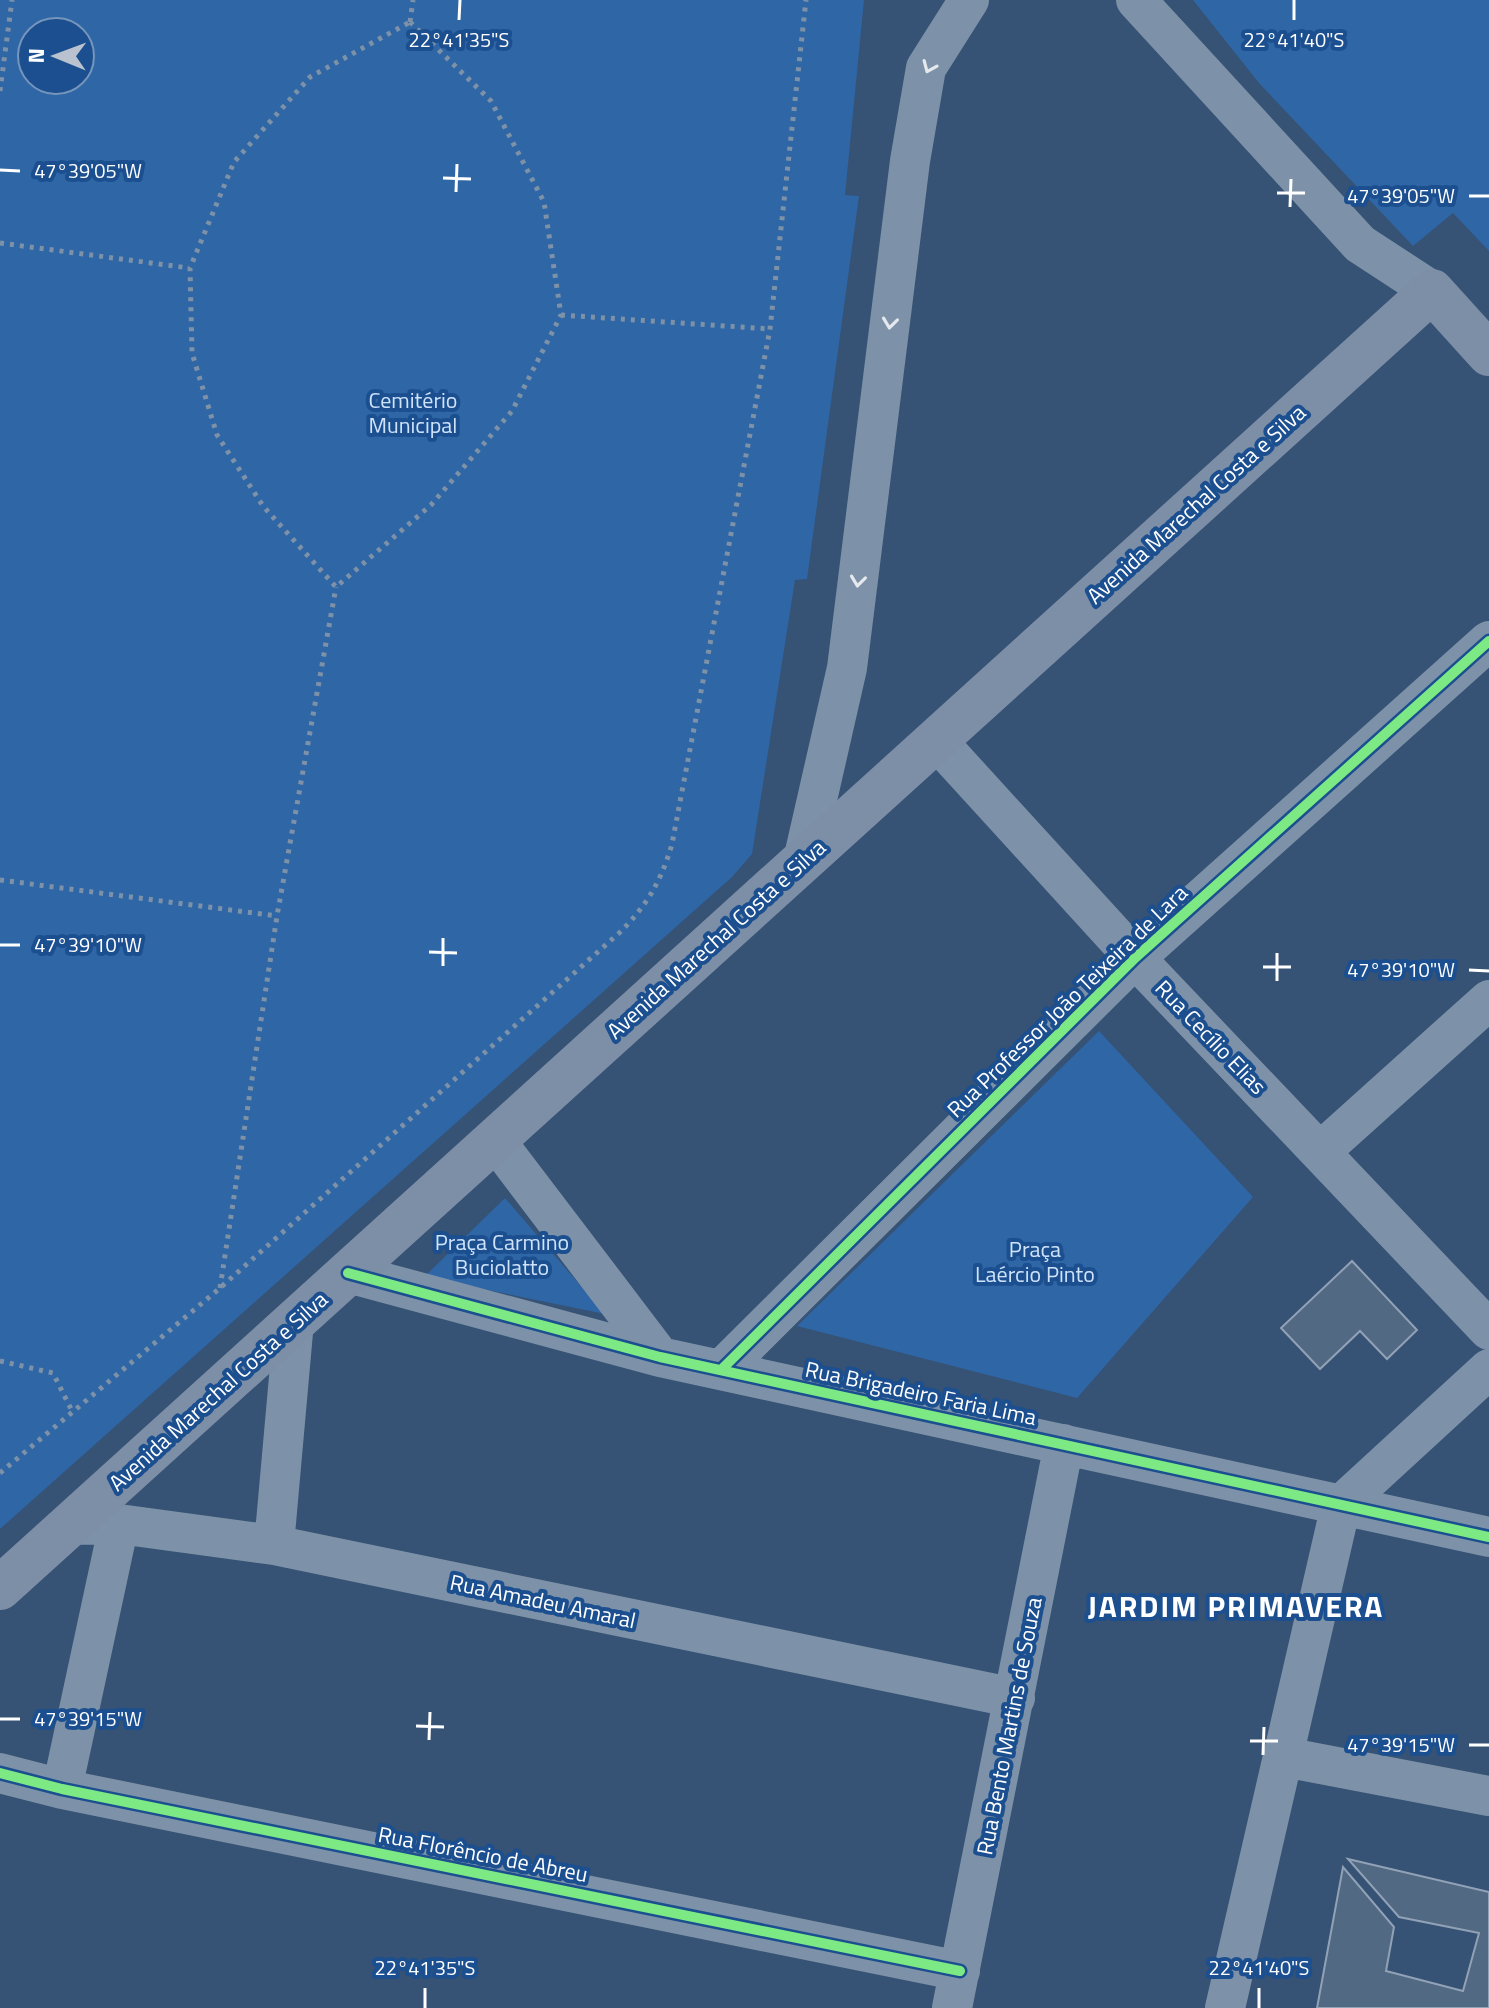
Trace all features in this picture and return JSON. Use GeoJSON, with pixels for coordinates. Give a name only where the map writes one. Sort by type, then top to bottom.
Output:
{"type":"FeatureCollection","features":[{"type":"Feature","properties":{"kind":"main road","name":"Avenida Marechal Costa e Silva"},"geometry":{"type":"LineString","coordinates":[[0,1588],[1432,291]]}},
{"type":"Feature","properties":{"kind":"main road"},"geometry":{"type":"LineString","coordinates":[[1432,291],[1489,354]]}},
{"type":"Feature","properties":{"kind":"street"},"geometry":{"type":"LineString","coordinates":[[803,861],[847,668],[910,161],[926,68],[969,0]]}},
{"type":"Feature","properties":{"kind":"street"},"geometry":{"type":"LineString","coordinates":[[1136,0],[1360,244],[1432,291]]}},
{"type":"Feature","properties":{"kind":"street","name":"Rua Professor João Teixeira de Lara"},"geometry":{"type":"LineString","coordinates":[[721,1370],[1135,958],[1489,641]]}},
{"type":"Feature","properties":{"kind":"street","name":"Rua Cecílio Elias"},"geometry":{"type":"LineString","coordinates":[[936,740],[1135,958],[1489,1330]]}},
{"type":"Feature","properties":{"kind":"street"},"geometry":{"type":"LineString","coordinates":[[1321,1151],[1489,1000]]}},
{"type":"Feature","properties":{"kind":"street"},"geometry":{"type":"LineString","coordinates":[[495,1140],[660,1357]]}},
{"type":"Feature","properties":{"kind":"street","name":"Rua Brigadeiro Faria Lima"},"geometry":{"type":"LineString","coordinates":[[348,1273],[660,1357],[1489,1537]]}},
{"type":"Feature","properties":{"kind":"street"},"geometry":{"type":"LineString","coordinates":[[274,1545],[294,1321]]}},
{"type":"Feature","properties":{"kind":"street"},"geometry":{"type":"LineString","coordinates":[[1225,2008],[1341,1505],[1489,1369]]}},
{"type":"Feature","properties":{"kind":"street","name":"Rua Bento Martins de Souza"},"geometry":{"type":"LineString","coordinates":[[956,1989],[1064,1444]]}},
{"type":"Feature","properties":{"kind":"street"},"geometry":{"type":"LineString","coordinates":[[62,1789],[119,1524]]}},
{"type":"Feature","properties":{"kind":"street","name":"Rua Amadeu Amaral"},"geometry":{"type":"LineString","coordinates":[[69,1525],[119,1524],[274,1545],[1015,1698]]}},
{"type":"Feature","properties":{"kind":"street"},"geometry":{"type":"LineString","coordinates":[[1284,1757],[1489,1796]]}},
{"type":"Feature","properties":{"kind":"street","name":"Rua Florêncio de Abreu"},"geometry":{"type":"LineString","coordinates":[[0,1773],[956,1989]]}},
{"type":"Feature","properties":{"kind":"path"},"geometry":{"type":"LineString","coordinates":[[0,91],[12,0]]}},
{"type":"Feature","properties":{"kind":"path"},"geometry":{"type":"LineString","coordinates":[[410,22],[413,0]]}},
{"type":"Feature","properties":{"kind":"path"},"geometry":{"type":"LineString","coordinates":[[0,1473],[220,1288],[618,934],[644,909],[662,879],[672,844],[770,329],[806,0]]}},
{"type":"Feature","properties":{"kind":"path"},"geometry":{"type":"LineString","coordinates":[[336,587],[263,506],[217,435],[192,353],[190,268],[234,162],[310,77],[410,22]]}},
{"type":"Feature","properties":{"kind":"path"},"geometry":{"type":"LineString","coordinates":[[220,1288],[277,916],[336,587],[431,505],[512,411],[561,315],[544,202],[491,101],[410,22]]}},
{"type":"Feature","properties":{"kind":"path"},"geometry":{"type":"LineString","coordinates":[[0,243],[190,268]]}},
{"type":"Feature","properties":{"kind":"path"},"geometry":{"type":"LineString","coordinates":[[561,315],[770,329]]}},
{"type":"Feature","properties":{"kind":"path"},"geometry":{"type":"LineString","coordinates":[[0,880],[277,916]]}},
{"type":"Feature","properties":{"kind":"path"},"geometry":{"type":"LineString","coordinates":[[0,1361],[53,1373],[72,1411]]}},
{"type":"Feature","properties":{"kind":"green space","name":"Cemitério Municipal"},"geometry":{"type":"Polygon","coordinates":[[[0,0],[864,0],[845,195],[859,196],[807,579],[795,580],[752,854],[732,877],[0,1529],[0,0]]]}},
{"type":"Feature","properties":{"kind":"green space"},"geometry":{"type":"Polygon","coordinates":[[[1193,0],[1489,0],[1489,251],[1453,213],[1413,246],[1259,83],[1193,0]]]}},
{"type":"Feature","properties":{"kind":"green space","name":"Praça Laércio Pinto"},"geometry":{"type":"Polygon","coordinates":[[[1099,1031],[1253,1197],[1077,1398],[797,1326],[1099,1031]]]}},
{"type":"Feature","properties":{"kind":"green space","name":"Praça Carmino Buciolatto"},"geometry":{"type":"Polygon","coordinates":[[[505,1198],[605,1314],[424,1277],[505,1198]]]}},
{"type":"Feature","properties":{"kind":"building"},"geometry":{"type":"Polygon","coordinates":[[[1352,1261],[1417,1330],[1387,1359],[1360,1331],[1320,1369],[1281,1328],[1352,1261]]]}},
{"type":"Feature","properties":{"kind":"building"},"geometry":{"type":"Polygon","coordinates":[[[1348,1859],[1489,1892],[1489,2008],[1317,2008],[1343,1867],[1394,1927],[1386,1971],[1463,1991],[1479,1933],[1399,1917],[1348,1859]]]}},
{"type":"Feature","properties":{"kind":"cycle path"},"geometry":{"type":"LineString","coordinates":[[721,1370],[1135,958],[1489,641]]}},
{"type":"Feature","properties":{"kind":"cycle path"},"geometry":{"type":"LineString","coordinates":[[348,1273],[660,1357],[1489,1537]]}},
{"type":"Feature","properties":{"kind":"cycle path"},"geometry":{"type":"LineString","coordinates":[[0,1773],[62,1789],[960,1971]]}},
{"type":"Feature","properties":{"kind":"district","name":"JARDIM PRIMAVERA"},"geometry":{"type":"Point","coordinates":[1236,1606]}}]}
